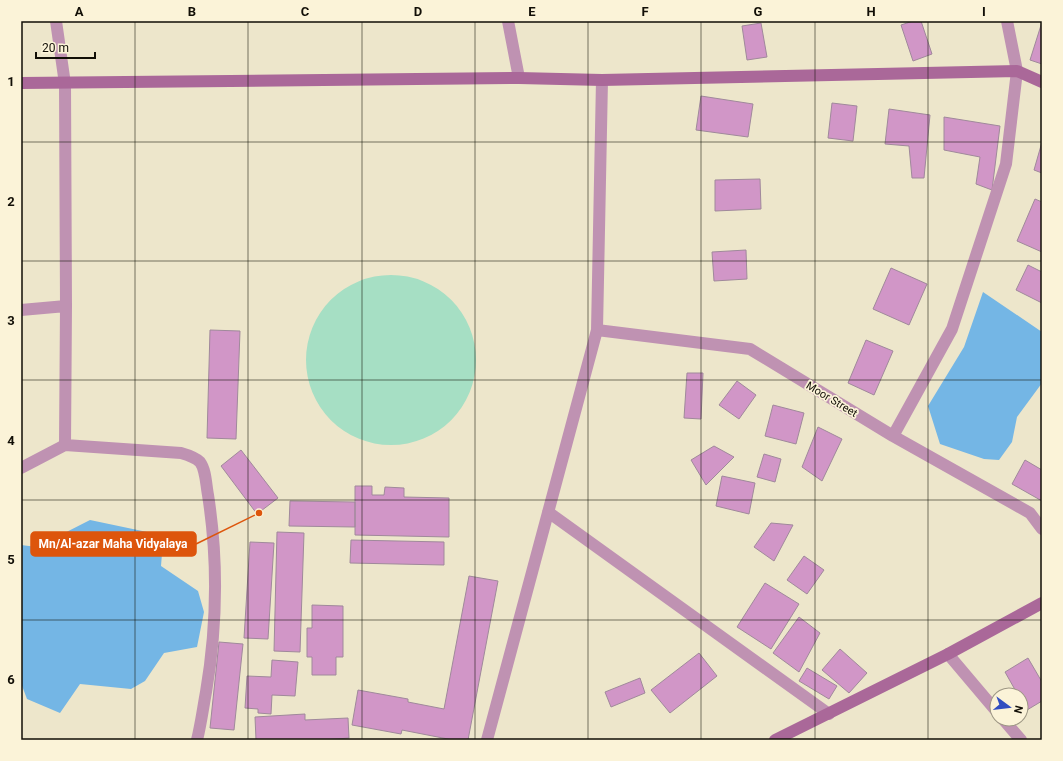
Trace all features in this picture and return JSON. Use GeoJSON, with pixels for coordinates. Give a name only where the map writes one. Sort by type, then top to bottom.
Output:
{"type":"FeatureCollection","features":[{"type":"Feature","properties":{"kind":"street"},"geometry":{"type":"LineString","coordinates":[[56,21],[65,84],[65,445]]}},
{"type":"Feature","properties":{"kind":"street"},"geometry":{"type":"LineString","coordinates":[[508,21],[519,78]]}},
{"type":"Feature","properties":{"kind":"street"},"geometry":{"type":"LineString","coordinates":[[893,436],[952,329],[1006,164],[1017,71],[1007,21]]}},
{"type":"Feature","properties":{"kind":"street"},"geometry":{"type":"LineString","coordinates":[[21,83],[65,84],[519,78],[602,80],[1017,71],[1042,82]]}},
{"type":"Feature","properties":{"kind":"street"},"geometry":{"type":"LineString","coordinates":[[487,740],[597,330],[602,80]]}},
{"type":"Feature","properties":{"kind":"street"},"geometry":{"type":"LineString","coordinates":[[21,310],[66,306]]}},
{"type":"Feature","properties":{"kind":"street","name":"Moor Street"},"geometry":{"type":"LineString","coordinates":[[597,330],[750,350],[893,436],[1030,513],[1042,529]]}},
{"type":"Feature","properties":{"kind":"street"},"geometry":{"type":"LineString","coordinates":[[21,468],[65,445],[181,453],[192,456],[200,463],[204,473],[210,509],[214,554],[215,600],[211,661],[196,740]]}},
{"type":"Feature","properties":{"kind":"street"},"geometry":{"type":"LineString","coordinates":[[21,458],[39,458]]}},
{"type":"Feature","properties":{"kind":"street"},"geometry":{"type":"LineString","coordinates":[[548,512],[829,714]]}},
{"type":"Feature","properties":{"kind":"street"},"geometry":{"type":"LineString","coordinates":[[775,740],[948,654],[1042,603]]}},
{"type":"Feature","properties":{"kind":"street"},"geometry":{"type":"LineString","coordinates":[[948,654],[989,703]]}},
{"type":"Feature","properties":{"kind":"street"},"geometry":{"type":"LineString","coordinates":[[1010,727],[1021,740]]}},
{"type":"Feature","properties":{"kind":"green space"},"geometry":{"type":"Polygon","coordinates":[[[383,275],[399,275],[424,281],[445,294],[457,306],[470,327],[473,335],[476,360],[475,377],[470,393],[457,414],[445,426],[424,439],[416,442],[399,445],[383,445],[358,439],[337,426],[325,414],[312,393],[309,385],[306,368],[306,352],[312,327],[325,306],[337,294],[358,281],[366,278],[383,275]]]}},
{"type":"Feature","properties":{"kind":"water"},"geometry":{"type":"Polygon","coordinates":[[[983,292],[1042,332],[1042,383],[1017,417],[1012,442],[999,460],[984,459],[940,444],[928,406],[964,347],[983,292]]]}},
{"type":"Feature","properties":{"kind":"water"},"geometry":{"type":"Polygon","coordinates":[[[90,520],[147,532],[163,541],[161,566],[198,591],[204,612],[197,647],[164,653],[145,681],[131,689],[80,684],[60,713],[27,699],[21,683],[21,545],[37,547],[90,520]]]}},
{"type":"Feature","properties":{"kind":"building"},"geometry":{"type":"Polygon","coordinates":[[[913,21],[921,21],[932,54],[913,61],[901,25],[913,21]]]}},
{"type":"Feature","properties":{"kind":"building"},"geometry":{"type":"Polygon","coordinates":[[[1042,22],[1042,64],[1030,60],[1042,22]]]}},
{"type":"Feature","properties":{"kind":"building"},"geometry":{"type":"Polygon","coordinates":[[[761,23],[767,57],[747,60],[742,26],[761,23]]]}},
{"type":"Feature","properties":{"kind":"building"},"geometry":{"type":"Polygon","coordinates":[[[701,96],[753,104],[748,137],[696,130],[701,96]]]}},
{"type":"Feature","properties":{"kind":"building"},"geometry":{"type":"Polygon","coordinates":[[[832,103],[857,106],[853,141],[828,138],[832,103]]]}},
{"type":"Feature","properties":{"kind":"building"},"geometry":{"type":"Polygon","coordinates":[[[889,109],[930,115],[924,178],[912,178],[909,146],[885,144],[889,109]]]}},
{"type":"Feature","properties":{"kind":"building"},"geometry":{"type":"Polygon","coordinates":[[[944,117],[1000,126],[992,190],[976,184],[980,157],[944,150],[944,117]]]}},
{"type":"Feature","properties":{"kind":"building"},"geometry":{"type":"Polygon","coordinates":[[[1042,142],[1042,173],[1034,170],[1042,142]]]}},
{"type":"Feature","properties":{"kind":"building"},"geometry":{"type":"Polygon","coordinates":[[[760,179],[761,209],[715,211],[715,180],[760,179]]]}},
{"type":"Feature","properties":{"kind":"building"},"geometry":{"type":"Polygon","coordinates":[[[1035,199],[1042,202],[1042,252],[1017,241],[1035,199]]]}},
{"type":"Feature","properties":{"kind":"building"},"geometry":{"type":"Polygon","coordinates":[[[746,250],[747,279],[714,281],[712,252],[746,250]]]}},
{"type":"Feature","properties":{"kind":"building"},"geometry":{"type":"Polygon","coordinates":[[[1028,265],[1042,272],[1042,303],[1016,290],[1028,265]]]}},
{"type":"Feature","properties":{"kind":"building"},"geometry":{"type":"Polygon","coordinates":[[[891,268],[927,284],[909,325],[873,309],[891,268]]]}},
{"type":"Feature","properties":{"kind":"building"},"geometry":{"type":"Polygon","coordinates":[[[210,330],[240,331],[236,439],[207,438],[210,330]]]}},
{"type":"Feature","properties":{"kind":"building"},"geometry":{"type":"Polygon","coordinates":[[[866,340],[893,351],[874,395],[848,383],[866,340]]]}},
{"type":"Feature","properties":{"kind":"building"},"geometry":{"type":"Polygon","coordinates":[[[687,373],[703,373],[701,419],[684,418],[687,373]]]}},
{"type":"Feature","properties":{"kind":"building"},"geometry":{"type":"Polygon","coordinates":[[[737,381],[756,395],[739,419],[719,405],[737,381]]]}},
{"type":"Feature","properties":{"kind":"building"},"geometry":{"type":"Polygon","coordinates":[[[773,405],[804,413],[796,444],[765,436],[773,405]]]}},
{"type":"Feature","properties":{"kind":"building"},"geometry":{"type":"Polygon","coordinates":[[[818,427],[842,439],[822,481],[802,467],[818,427]]]}},
{"type":"Feature","properties":{"kind":"building"},"geometry":{"type":"Polygon","coordinates":[[[714,446],[734,457],[706,485],[691,460],[714,446]]]}},
{"type":"Feature","properties":{"kind":"building"},"geometry":{"type":"Polygon","coordinates":[[[241,450],[278,498],[257,514],[221,466],[241,450]]]}},
{"type":"Feature","properties":{"kind":"building"},"geometry":{"type":"Polygon","coordinates":[[[764,454],[781,459],[775,482],[757,477],[764,454]]]}},
{"type":"Feature","properties":{"kind":"building"},"geometry":{"type":"Polygon","coordinates":[[[1025,460],[1042,470],[1042,501],[1012,484],[1025,460]]]}},
{"type":"Feature","properties":{"kind":"building"},"geometry":{"type":"Polygon","coordinates":[[[722,476],[755,483],[749,514],[716,506],[722,476]]]}},
{"type":"Feature","properties":{"kind":"building"},"geometry":{"type":"Polygon","coordinates":[[[355,486],[372,486],[372,495],[384,495],[385,487],[404,488],[404,497],[449,498],[449,537],[355,535],[355,486]]]}},
{"type":"Feature","properties":{"kind":"building"},"geometry":{"type":"Polygon","coordinates":[[[290,501],[355,502],[355,527],[289,526],[290,501]]]}},
{"type":"Feature","properties":{"kind":"building"},"geometry":{"type":"Polygon","coordinates":[[[771,523],[793,525],[774,561],[754,547],[771,523]]]}},
{"type":"Feature","properties":{"kind":"building"},"geometry":{"type":"Polygon","coordinates":[[[277,532],[304,533],[300,652],[274,651],[277,532]]]}},
{"type":"Feature","properties":{"kind":"building"},"geometry":{"type":"Polygon","coordinates":[[[351,540],[444,542],[444,565],[350,563],[351,540]]]}},
{"type":"Feature","properties":{"kind":"building"},"geometry":{"type":"Polygon","coordinates":[[[250,542],[274,543],[268,639],[244,638],[250,542]]]}},
{"type":"Feature","properties":{"kind":"building"},"geometry":{"type":"Polygon","coordinates":[[[804,556],[824,570],[807,594],[787,580],[804,556]]]}},
{"type":"Feature","properties":{"kind":"building"},"geometry":{"type":"Polygon","coordinates":[[[469,576],[498,581],[468,740],[453,740],[402,730],[401,734],[352,725],[358,690],[408,699],[408,702],[444,709],[469,576]]]}},
{"type":"Feature","properties":{"kind":"building"},"geometry":{"type":"Polygon","coordinates":[[[765,583],[799,604],[771,649],[737,627],[765,583]]]}},
{"type":"Feature","properties":{"kind":"building"},"geometry":{"type":"Polygon","coordinates":[[[312,605],[343,606],[343,657],[336,657],[336,675],[312,675],[312,657],[307,657],[307,628],[312,628],[312,605]]]}},
{"type":"Feature","properties":{"kind":"building"},"geometry":{"type":"Polygon","coordinates":[[[799,617],[820,633],[799,672],[773,653],[799,617]]]}},
{"type":"Feature","properties":{"kind":"building"},"geometry":{"type":"Polygon","coordinates":[[[219,642],[243,644],[234,730],[210,728],[219,642]]]}},
{"type":"Feature","properties":{"kind":"building"},"geometry":{"type":"Polygon","coordinates":[[[840,649],[867,673],[849,693],[822,670],[840,649]]]}},
{"type":"Feature","properties":{"kind":"building"},"geometry":{"type":"Polygon","coordinates":[[[699,653],[717,676],[670,713],[651,690],[699,653]]]}},
{"type":"Feature","properties":{"kind":"building"},"geometry":{"type":"Polygon","coordinates":[[[1028,658],[1042,682],[1042,701],[1029,709],[1029,687],[1013,687],[1005,672],[1028,658]]]}},
{"type":"Feature","properties":{"kind":"building"},"geometry":{"type":"Polygon","coordinates":[[[272,660],[298,662],[295,696],[272,695],[271,714],[258,713],[258,709],[245,708],[247,676],[271,677],[272,660]]]}},
{"type":"Feature","properties":{"kind":"building"},"geometry":{"type":"Polygon","coordinates":[[[807,668],[837,686],[829,699],[799,681],[807,668]]]}},
{"type":"Feature","properties":{"kind":"building"},"geometry":{"type":"Polygon","coordinates":[[[640,678],[645,693],[611,707],[605,692],[640,678]]]}},
{"type":"Feature","properties":{"kind":"building"},"geometry":{"type":"Polygon","coordinates":[[[305,714],[305,720],[348,718],[349,738],[325,740],[256,740],[255,717],[305,714]]]}},
{"type":"Feature","properties":{"kind":"place","name":"Mn/Al-azar Maha Vidyalaya"},"geometry":{"type":"Point","coordinates":[259,513]}}]}
